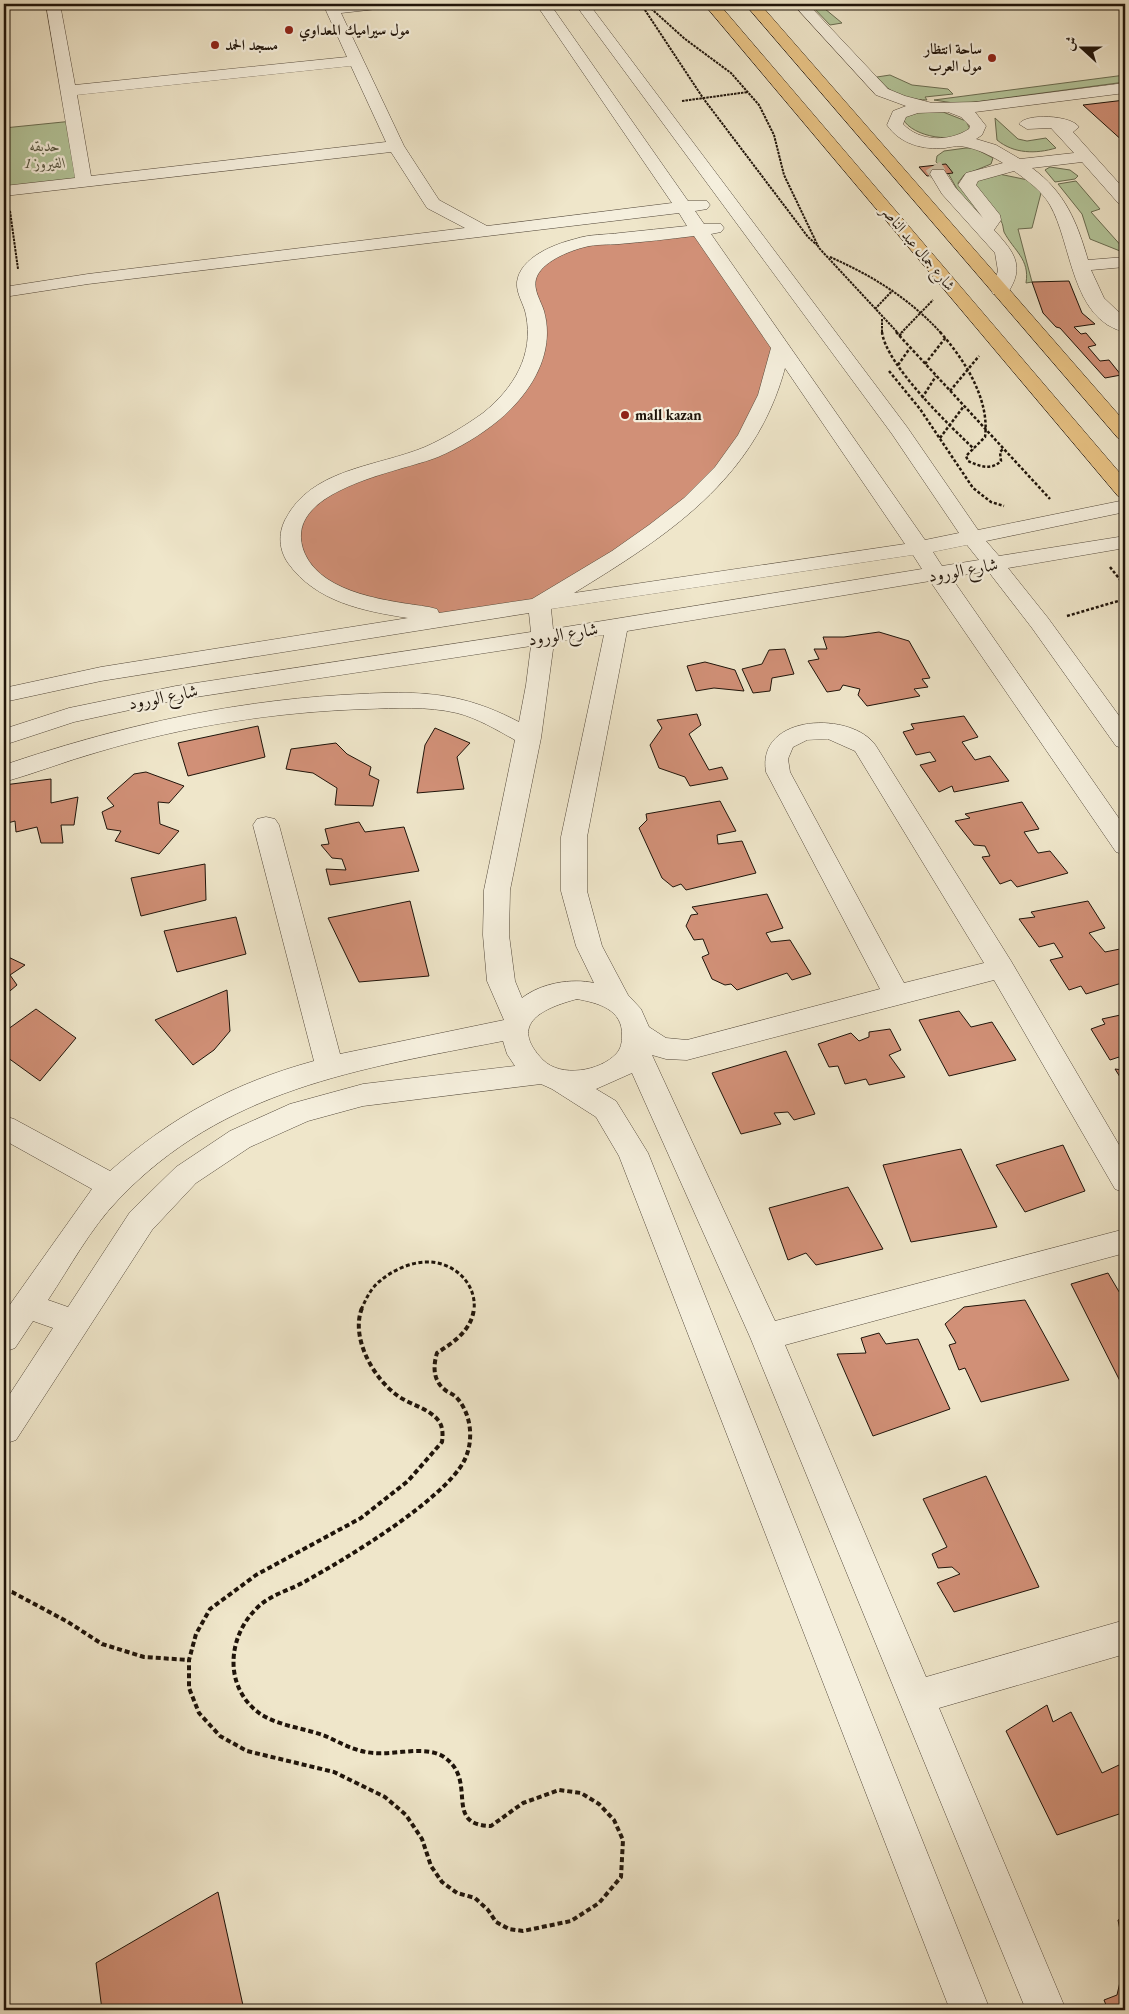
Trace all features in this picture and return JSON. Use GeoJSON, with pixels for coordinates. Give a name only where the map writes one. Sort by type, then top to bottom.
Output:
{"type":"FeatureCollection","features":[{"type":"Feature","properties":{"kind":"main road"},"geometry":{"type":"LineString","coordinates":[[713,6],[737,10],[752,4]]}},
{"type":"Feature","properties":{"kind":"main road","name":"شارع جمال عبد الناصر"},"geometry":{"type":"LineString","coordinates":[[752,4],[1125,434]]}},
{"type":"Feature","properties":{"kind":"main road","name":"شارع جمال عبد الناصر"},"geometry":{"type":"LineString","coordinates":[[713,6],[1125,492]]}},
{"type":"Feature","properties":{"kind":"main road"},"geometry":{"type":"LineString","coordinates":[[743,42],[749,36],[755,34],[780,34]]}},
{"type":"Feature","properties":{"kind":"street"},"geometry":{"type":"LineString","coordinates":[[53,4],[84,182]]}},
{"type":"Feature","properties":{"kind":"street"},"geometry":{"type":"LineString","coordinates":[[386,4],[331,6],[396,146],[433,204],[484,231]]}},
{"type":"Feature","properties":{"kind":"street"},"geometry":{"type":"LineString","coordinates":[[543,4],[1125,846]]}},
{"type":"Feature","properties":{"kind":"street"},"geometry":{"type":"LineString","coordinates":[[582,4],[727,202],[900,431],[972,537],[996,564],[1125,741]]}},
{"type":"Feature","properties":{"kind":"street"},"geometry":{"type":"LineString","coordinates":[[782,4],[858,89],[886,112],[899,130],[916,139],[928,142],[959,141],[987,147],[1050,184],[1065,202],[1102,293],[1125,314]]}},
{"type":"Feature","properties":{"kind":"street"},"geometry":{"type":"LineString","coordinates":[[800,4],[882,92],[900,100],[927,106],[950,108],[991,106],[1125,88]]}},
{"type":"Feature","properties":{"kind":"street"},"geometry":{"type":"LineString","coordinates":[[823,29],[841,27]]}},
{"type":"Feature","properties":{"kind":"street"},"geometry":{"type":"LineString","coordinates":[[840,46],[858,44]]}},
{"type":"Feature","properties":{"kind":"street"},"geometry":{"type":"LineString","coordinates":[[68,91],[356,61]]}},
{"type":"Feature","properties":{"kind":"street"},"geometry":{"type":"LineString","coordinates":[[977,123],[999,110],[1125,93]]}},
{"type":"Feature","properties":{"kind":"street"},"geometry":{"type":"LineString","coordinates":[[886,112],[927,106]]}},
{"type":"Feature","properties":{"kind":"street"},"geometry":{"type":"LineString","coordinates":[[950,108],[962,111],[977,123],[991,142],[1043,185],[1054,198],[1064,214],[1091,297],[1102,310],[1125,326]]}},
{"type":"Feature","properties":{"kind":"street"},"geometry":{"type":"LineString","coordinates":[[1027,124],[1055,122],[1125,200]]}},
{"type":"Feature","properties":{"kind":"street"},"geometry":{"type":"LineString","coordinates":[[959,141],[970,137],[976,132],[977,123]]}},
{"type":"Feature","properties":{"kind":"street"},"geometry":{"type":"LineString","coordinates":[[928,142],[926,150],[935,170],[948,190],[999,246],[1007,258],[1008,272],[1000,290]]}},
{"type":"Feature","properties":{"kind":"street"},"geometry":{"type":"LineString","coordinates":[[5,190],[396,146]]}},
{"type":"Feature","properties":{"kind":"street"},"geometry":{"type":"LineString","coordinates":[[985,231],[990,223],[991,215],[969,190],[969,181],[978,174],[1019,165],[1085,157]]}},
{"type":"Feature","properties":{"kind":"street"},"geometry":{"type":"LineString","coordinates":[[12,290],[430,237],[727,202]]}},
{"type":"Feature","properties":{"kind":"street"},"geometry":{"type":"LineString","coordinates":[[430,237],[433,204]]}},
{"type":"Feature","properties":{"kind":"street"},"geometry":{"type":"LineString","coordinates":[[454,617],[377,605],[342,594],[320,582],[302,568],[290,542],[290,532],[301,511],[321,492],[336,484],[433,451],[475,427],[505,404],[525,378],[536,351],[538,326],[526,284],[528,276],[540,262],[577,243],[744,224]]}},
{"type":"Feature","properties":{"kind":"street"},"geometry":{"type":"LineString","coordinates":[[1092,265],[1125,262]]}},
{"type":"Feature","properties":{"kind":"street"},"geometry":{"type":"LineString","coordinates":[[516,1025],[501,982],[496,935],[497,899],[505,847],[529,738],[538,685],[543,638],[539,604],[665,524],[714,480],[739,451],[761,414],[771,392],[781,347]]}},
{"type":"Feature","properties":{"kind":"street","name":"شارع الورود"},"geometry":{"type":"LineString","coordinates":[[4,696],[101,674],[454,617],[920,548],[1125,506]]}},
{"type":"Feature","properties":{"kind":"street","name":"شارع الورود"},"geometry":{"type":"LineString","coordinates":[[4,736],[69,716],[176,693],[543,638],[937,575],[1125,542]]}},
{"type":"Feature","properties":{"kind":"street"},"geometry":{"type":"LineString","coordinates":[[616,626],[574,838],[574,891],[589,946],[618,1002],[632,1016],[636,1040],[766,1337],[1046,2010]]}},
{"type":"Feature","properties":{"kind":"street"},"geometry":{"type":"LineString","coordinates":[[4,774],[58,754],[145,730],[233,713],[321,703],[409,700],[454,705],[495,718],[529,738]]}},
{"type":"Feature","properties":{"kind":"street"},"geometry":{"type":"LineString","coordinates":[[897,995],[778,772],[774,762],[776,752],[782,743],[793,736],[823,731],[852,738],[864,746],[1001,968],[1125,1181]]}},
{"type":"Feature","properties":{"kind":"street"},"geometry":{"type":"LineString","coordinates":[[266,825],[329,1065]]}},
{"type":"Feature","properties":{"kind":"street"},"geometry":{"type":"LineString","coordinates":[[636,1040],[646,1041],[658,1047],[686,1050],[1001,968]]}},
{"type":"Feature","properties":{"kind":"street"},"geometry":{"type":"LineString","coordinates":[[618,1002],[599,993],[585,990],[555,992],[535,1000],[521,1013],[516,1025],[515,1046],[524,1062],[606,1109],[633,1153],[970,2010]]}},
{"type":"Feature","properties":{"kind":"street"},"geometry":{"type":"LineString","coordinates":[[4,1339],[90,1212],[113,1186],[161,1143],[215,1108],[274,1082],[329,1065],[516,1025]]}},
{"type":"Feature","properties":{"kind":"street"},"geometry":{"type":"LineString","coordinates":[[4,1430],[141,1220],[186,1176],[240,1139],[300,1112],[363,1096],[551,1077],[585,1081],[607,1075],[624,1064],[636,1040]]}},
{"type":"Feature","properties":{"kind":"street"},"geometry":{"type":"LineString","coordinates":[[4,1127],[113,1186]]}},
{"type":"Feature","properties":{"kind":"street"},"geometry":{"type":"LineString","coordinates":[[766,1337],[1125,1241]]}},
{"type":"Feature","properties":{"kind":"street"},"geometry":{"type":"LineString","coordinates":[[26,1305],[74,1322]]}},
{"type":"Feature","properties":{"kind":"street"},"geometry":{"type":"LineString","coordinates":[[915,1698],[1125,1637]]}},
{"type":"Feature","properties":{"kind":"path"},"geometry":{"type":"LineString","coordinates":[[641,4],[703,98],[808,237],[1067,518]]}},
{"type":"Feature","properties":{"kind":"path"},"geometry":{"type":"LineString","coordinates":[[646,4],[685,39],[731,74],[748,92],[768,120],[784,175],[819,248]]}},
{"type":"Feature","properties":{"kind":"path"},"geometry":{"type":"LineString","coordinates":[[676,101],[748,92]]}},
{"type":"Feature","properties":{"kind":"path"},"geometry":{"type":"LineString","coordinates":[[5,190],[12,290]]}},
{"type":"Feature","properties":{"kind":"path"},"geometry":{"type":"LineString","coordinates":[[827,256],[860,270],[893,290],[922,312],[958,352],[981,398],[986,430],[985,437],[966,456],[968,461],[973,465],[990,467],[997,465],[1000,461],[1000,452],[1003,449]]}},
{"type":"Feature","properties":{"kind":"path"},"geometry":{"type":"LineString","coordinates":[[875,309],[893,290]]}},
{"type":"Feature","properties":{"kind":"path"},"geometry":{"type":"LineString","coordinates":[[899,336],[938,294]]}},
{"type":"Feature","properties":{"kind":"path"},"geometry":{"type":"LineString","coordinates":[[882,318],[882,335],[898,365],[922,398],[949,427],[974,449]]}},
{"type":"Feature","properties":{"kind":"path"},"geometry":{"type":"LineString","coordinates":[[925,364],[946,337]]}},
{"type":"Feature","properties":{"kind":"path"},"geometry":{"type":"LineString","coordinates":[[898,365],[910,348]]}},
{"type":"Feature","properties":{"kind":"path"},"geometry":{"type":"LineString","coordinates":[[950,391],[985,350]]}},
{"type":"Feature","properties":{"kind":"path"},"geometry":{"type":"LineString","coordinates":[[885,366],[940,438],[980,496],[991,502],[1012,507]]}},
{"type":"Feature","properties":{"kind":"path"},"geometry":{"type":"LineString","coordinates":[[922,398],[936,376]]}},
{"type":"Feature","properties":{"kind":"path"},"geometry":{"type":"LineString","coordinates":[[940,438],[964,406]]}},
{"type":"Feature","properties":{"kind":"path"},"geometry":{"type":"LineString","coordinates":[[1040,623],[1125,599]]}},
{"type":"Feature","properties":{"kind":"path"},"geometry":{"type":"LineString","coordinates":[[1121,601],[1125,606]]}},
{"type":"Feature","properties":{"kind":"path"},"geometry":{"type":"LineString","coordinates":[[426,1262],[453,1268],[464,1276],[471,1286],[475,1311],[471,1324],[464,1336],[452,1346],[437,1353],[434,1373],[438,1382],[445,1390],[455,1396],[465,1410],[471,1427],[470,1444],[464,1461],[453,1476],[403,1520],[301,1584],[276,1593],[255,1610],[240,1632],[232,1656],[234,1679],[245,1700],[262,1715],[284,1724],[312,1731],[369,1753],[401,1754],[415,1750],[430,1751],[443,1756],[453,1765],[460,1777],[463,1791],[461,1807],[468,1821],[475,1825],[491,1826],[523,1803],[559,1790],[581,1793],[599,1804],[614,1820],[624,1840],[621,1877],[599,1903],[571,1922],[523,1931],[509,1929],[496,1922],[488,1910],[475,1898],[457,1893],[442,1882],[430,1866],[422,1839],[406,1815],[385,1796],[334,1772],[247,1751],[220,1736],[199,1713],[189,1688],[188,1660],[196,1634],[210,1609],[256,1575],[361,1518],[408,1480],[438,1448],[443,1434],[438,1420],[394,1394],[371,1368],[360,1338],[357,1320],[362,1300],[374,1284],[391,1272],[426,1262]]}},
{"type":"Feature","properties":{"kind":"path"},"geometry":{"type":"LineString","coordinates":[[4,1590],[12,1592],[68,1622],[102,1644],[144,1657],[188,1660]]}},
{"type":"Feature","properties":{"kind":"green space"},"geometry":{"type":"Polygon","coordinates":[[[810,4],[819,4],[842,23],[830,25],[810,4]]]}},
{"type":"Feature","properties":{"kind":"green space"},"geometry":{"type":"Polygon","coordinates":[[[890,75],[912,85],[948,89],[953,94],[925,97],[927,100],[911,99],[893,92],[877,77],[890,75]]]}},
{"type":"Feature","properties":{"kind":"green space"},"geometry":{"type":"Polygon","coordinates":[[[1125,75],[1125,82],[960,104],[934,100],[1125,75]]]}},
{"type":"Feature","properties":{"kind":"green space"},"geometry":{"type":"Polygon","coordinates":[[[943,112],[966,121],[970,129],[964,134],[955,137],[935,137],[915,130],[903,119],[908,113],[943,112]]]}},
{"type":"Feature","properties":{"kind":"green space"},"geometry":{"type":"Polygon","coordinates":[[[995,118],[1018,139],[1027,141],[1046,138],[1056,148],[1025,152],[1004,145],[997,140],[995,118]]]}},
{"type":"Feature","properties":{"kind":"green space","name":"حدبقه الفيروز 1"},"geometry":{"type":"Polygon","coordinates":[[[73,121],[84,182],[4,191],[4,128],[73,121]]]}},
{"type":"Feature","properties":{"kind":"green space"},"geometry":{"type":"Polygon","coordinates":[[[974,148],[993,158],[991,164],[964,175],[958,183],[986,216],[980,217],[961,196],[948,173],[936,162],[937,156],[944,151],[974,148]]]}},
{"type":"Feature","properties":{"kind":"green space"},"geometry":{"type":"Polygon","coordinates":[[[1050,167],[1070,170],[1078,176],[1075,179],[1055,182],[1045,170],[1050,167]]]}},
{"type":"Feature","properties":{"kind":"green space"},"geometry":{"type":"Polygon","coordinates":[[[999,174],[1028,180],[1041,193],[1032,228],[1018,229],[1032,282],[1026,283],[1026,268],[1004,232],[999,216],[993,207],[974,188],[975,181],[999,174]]]}},
{"type":"Feature","properties":{"kind":"green space"},"geometry":{"type":"Polygon","coordinates":[[[1076,181],[1100,209],[1091,212],[1124,249],[1120,251],[1090,239],[1082,214],[1058,184],[1076,181]]]}},
{"type":"Feature","properties":{"kind":"building"},"geometry":{"type":"Polygon","coordinates":[[[1125,100],[1125,143],[1083,105],[1125,100]]]}},
{"type":"Feature","properties":{"kind":"building"},"geometry":{"type":"Polygon","coordinates":[[[946,164],[953,173],[927,176],[919,167],[946,164]]]}},
{"type":"Feature","properties":{"kind":"building","name":"mall kazan"},"geometry":{"type":"Polygon","coordinates":[[[700,230],[781,347],[734,458],[635,545],[539,604],[454,617],[342,594],[294,554],[309,502],[475,427],[525,378],[531,302],[528,276],[577,243],[700,230]]]}},
{"type":"Feature","properties":{"kind":"building"},"geometry":{"type":"Polygon","coordinates":[[[1069,281],[1082,313],[1095,324],[1074,327],[1081,334],[1086,333],[1096,345],[1088,347],[1100,361],[1109,360],[1121,375],[1105,378],[1060,328],[1056,327],[1043,313],[1032,282],[1069,281]]]}},
{"type":"Feature","properties":{"kind":"building"},"geometry":{"type":"Polygon","coordinates":[[[879,632],[909,641],[930,678],[922,679],[928,687],[914,689],[920,696],[867,706],[858,695],[860,689],[843,685],[840,690],[827,692],[808,661],[819,659],[814,649],[827,649],[823,637],[844,637],[879,632]]]}},
{"type":"Feature","properties":{"kind":"building"},"geometry":{"type":"Polygon","coordinates":[[[785,649],[794,674],[772,678],[770,691],[753,693],[742,669],[762,664],[769,650],[785,649]]]}},
{"type":"Feature","properties":{"kind":"building"},"geometry":{"type":"Polygon","coordinates":[[[705,662],[735,670],[744,691],[714,688],[696,691],[687,666],[705,662]]]}},
{"type":"Feature","properties":{"kind":"building"},"geometry":{"type":"Polygon","coordinates":[[[697,714],[701,725],[689,734],[709,770],[722,767],[728,779],[690,786],[685,777],[659,768],[650,745],[662,728],[657,720],[697,714]]]}},
{"type":"Feature","properties":{"kind":"building"},"geometry":{"type":"Polygon","coordinates":[[[964,716],[978,737],[962,742],[975,760],[990,756],[1009,781],[954,792],[952,786],[939,792],[920,765],[936,761],[930,752],[916,755],[903,732],[914,729],[911,724],[964,716]]]}},
{"type":"Feature","properties":{"kind":"building"},"geometry":{"type":"Polygon","coordinates":[[[258,726],[265,757],[188,776],[178,743],[258,726]]]}},
{"type":"Feature","properties":{"kind":"building"},"geometry":{"type":"Polygon","coordinates":[[[435,728],[470,743],[457,757],[464,789],[417,793],[425,745],[435,728]]]}},
{"type":"Feature","properties":{"kind":"building"},"geometry":{"type":"Polygon","coordinates":[[[336,743],[347,754],[371,767],[369,775],[379,780],[373,806],[335,805],[337,788],[313,773],[286,769],[291,749],[336,743]]]}},
{"type":"Feature","properties":{"kind":"building"},"geometry":{"type":"Polygon","coordinates":[[[146,772],[184,786],[169,803],[158,802],[160,824],[179,831],[159,854],[115,841],[121,831],[107,829],[102,812],[114,806],[107,798],[134,774],[146,772]]]}},
{"type":"Feature","properties":{"kind":"building"},"geometry":{"type":"Polygon","coordinates":[[[51,779],[51,803],[78,797],[74,825],[61,825],[63,843],[41,843],[37,827],[16,832],[15,821],[4,824],[4,785],[51,779]]]}},
{"type":"Feature","properties":{"kind":"building"},"geometry":{"type":"Polygon","coordinates":[[[720,801],[736,831],[717,835],[718,844],[742,841],[756,873],[686,890],[681,884],[673,887],[662,878],[639,828],[647,820],[646,814],[720,801]]]}},
{"type":"Feature","properties":{"kind":"building"},"geometry":{"type":"Polygon","coordinates":[[[1022,802],[1039,829],[1024,832],[1038,853],[1050,851],[1068,873],[1017,887],[1011,880],[1000,884],[982,857],[990,856],[985,846],[974,845],[955,821],[970,818],[965,814],[1022,802]]]}},
{"type":"Feature","properties":{"kind":"building"},"geometry":{"type":"Polygon","coordinates":[[[359,822],[365,832],[404,827],[419,871],[330,885],[326,869],[346,870],[342,859],[332,858],[321,845],[329,844],[325,829],[359,822]]]}},
{"type":"Feature","properties":{"kind":"building"},"geometry":{"type":"Polygon","coordinates":[[[205,864],[206,900],[141,916],[131,878],[205,864]]]}},
{"type":"Feature","properties":{"kind":"building"},"geometry":{"type":"Polygon","coordinates":[[[767,894],[783,928],[766,933],[771,942],[790,940],[811,974],[792,980],[787,973],[737,990],[731,984],[725,985],[712,979],[702,957],[709,954],[703,939],[694,940],[686,926],[691,915],[698,914],[692,907],[767,894]]]}},
{"type":"Feature","properties":{"kind":"building"},"geometry":{"type":"Polygon","coordinates":[[[410,901],[429,976],[359,982],[328,918],[410,901]]]}},
{"type":"Feature","properties":{"kind":"building"},"geometry":{"type":"Polygon","coordinates":[[[1088,901],[1105,928],[1089,933],[1105,952],[1120,949],[1125,956],[1125,982],[1086,994],[1081,986],[1069,990],[1050,960],[1063,957],[1054,943],[1039,947],[1019,919],[1035,917],[1031,912],[1088,901]]]}},
{"type":"Feature","properties":{"kind":"building"},"geometry":{"type":"Polygon","coordinates":[[[236,917],[246,954],[177,972],[164,931],[236,917]]]}},
{"type":"Feature","properties":{"kind":"building"},"geometry":{"type":"Polygon","coordinates":[[[4,955],[25,965],[10,975],[17,985],[4,996],[4,955]]]}},
{"type":"Feature","properties":{"kind":"building"},"geometry":{"type":"Polygon","coordinates":[[[227,990],[230,1031],[214,1050],[193,1065],[155,1020],[227,990]]]}},
{"type":"Feature","properties":{"kind":"building"},"geometry":{"type":"Polygon","coordinates":[[[36,1009],[76,1038],[40,1081],[4,1055],[4,1032],[36,1009]]]}},
{"type":"Feature","properties":{"kind":"building"},"geometry":{"type":"Polygon","coordinates":[[[959,1011],[971,1027],[992,1022],[1016,1060],[949,1076],[919,1020],[959,1011]]]}},
{"type":"Feature","properties":{"kind":"building"},"geometry":{"type":"Polygon","coordinates":[[[1125,1014],[1125,1085],[1115,1069],[1123,1070],[1119,1057],[1110,1060],[1091,1029],[1105,1024],[1102,1019],[1125,1014]]]}},
{"type":"Feature","properties":{"kind":"building"},"geometry":{"type":"Polygon","coordinates":[[[890,1029],[901,1050],[889,1055],[905,1077],[869,1085],[866,1079],[845,1084],[838,1066],[829,1067],[818,1044],[851,1033],[859,1041],[869,1037],[869,1032],[890,1029]]]}},
{"type":"Feature","properties":{"kind":"building"},"geometry":{"type":"Polygon","coordinates":[[[786,1051],[815,1114],[794,1120],[788,1112],[774,1113],[781,1124],[741,1134],[712,1073],[786,1051]]]}},
{"type":"Feature","properties":{"kind":"building"},"geometry":{"type":"Polygon","coordinates":[[[1063,1145],[1085,1191],[1025,1212],[996,1165],[1063,1145]]]}},
{"type":"Feature","properties":{"kind":"building"},"geometry":{"type":"Polygon","coordinates":[[[961,1149],[997,1227],[911,1242],[883,1165],[961,1149]]]}},
{"type":"Feature","properties":{"kind":"building"},"geometry":{"type":"Polygon","coordinates":[[[848,1187],[883,1249],[816,1265],[806,1253],[788,1260],[769,1208],[848,1187]]]}},
{"type":"Feature","properties":{"kind":"building"},"geometry":{"type":"Polygon","coordinates":[[[1108,1273],[1121,1295],[1125,1293],[1125,1384],[1122,1385],[1071,1284],[1108,1273]]]}},
{"type":"Feature","properties":{"kind":"building"},"geometry":{"type":"Polygon","coordinates":[[[1025,1300],[1069,1380],[981,1402],[965,1368],[959,1370],[949,1345],[956,1343],[945,1324],[964,1307],[1025,1300]]]}},
{"type":"Feature","properties":{"kind":"building"},"geometry":{"type":"Polygon","coordinates":[[[879,1333],[886,1344],[918,1339],[950,1409],[873,1436],[837,1354],[866,1353],[861,1338],[879,1333]]]}},
{"type":"Feature","properties":{"kind":"building"},"geometry":{"type":"Polygon","coordinates":[[[986,1476],[1039,1587],[954,1612],[937,1583],[960,1574],[952,1567],[938,1568],[932,1554],[947,1547],[923,1499],[986,1476]]]}},
{"type":"Feature","properties":{"kind":"building"},"geometry":{"type":"Polygon","coordinates":[[[1047,1705],[1053,1722],[1071,1712],[1102,1773],[1119,1765],[1125,1776],[1125,1812],[1057,1835],[1006,1731],[1047,1705]]]}},
{"type":"Feature","properties":{"kind":"building"},"geometry":{"type":"Polygon","coordinates":[[[218,1892],[244,2010],[102,2010],[96,1963],[218,1892]]]}},
{"type":"Feature","properties":{"kind":"building"},"geometry":{"type":"Polygon","coordinates":[[[1125,1918],[1125,1956],[1118,1920],[1125,1918]]]}},
{"type":"Feature","properties":{"kind":"building"},"geometry":{"type":"Polygon","coordinates":[[[1125,1960],[1125,2010],[1108,2010],[1104,2000],[1117,1995],[1125,1960]]]}},
{"type":"Feature","properties":{"kind":"tunnel"},"geometry":{"type":"LineString","coordinates":[[933,166],[938,174]]}},
{"type":"Feature","properties":{"kind":"place","name":"مول سيراميك المعداوي"},"geometry":{"type":"Point","coordinates":[289,30]}},
{"type":"Feature","properties":{"kind":"place","name":"مسجد الحمد"},"geometry":{"type":"Point","coordinates":[215,45]}},
{"type":"Feature","properties":{"kind":"place","name":"ساحة انتظار مول العرب"},"geometry":{"type":"Point","coordinates":[992,58]}},
{"type":"Feature","properties":{"kind":"place","name":"mall kazan"},"geometry":{"type":"Point","coordinates":[625,415]}}]}
